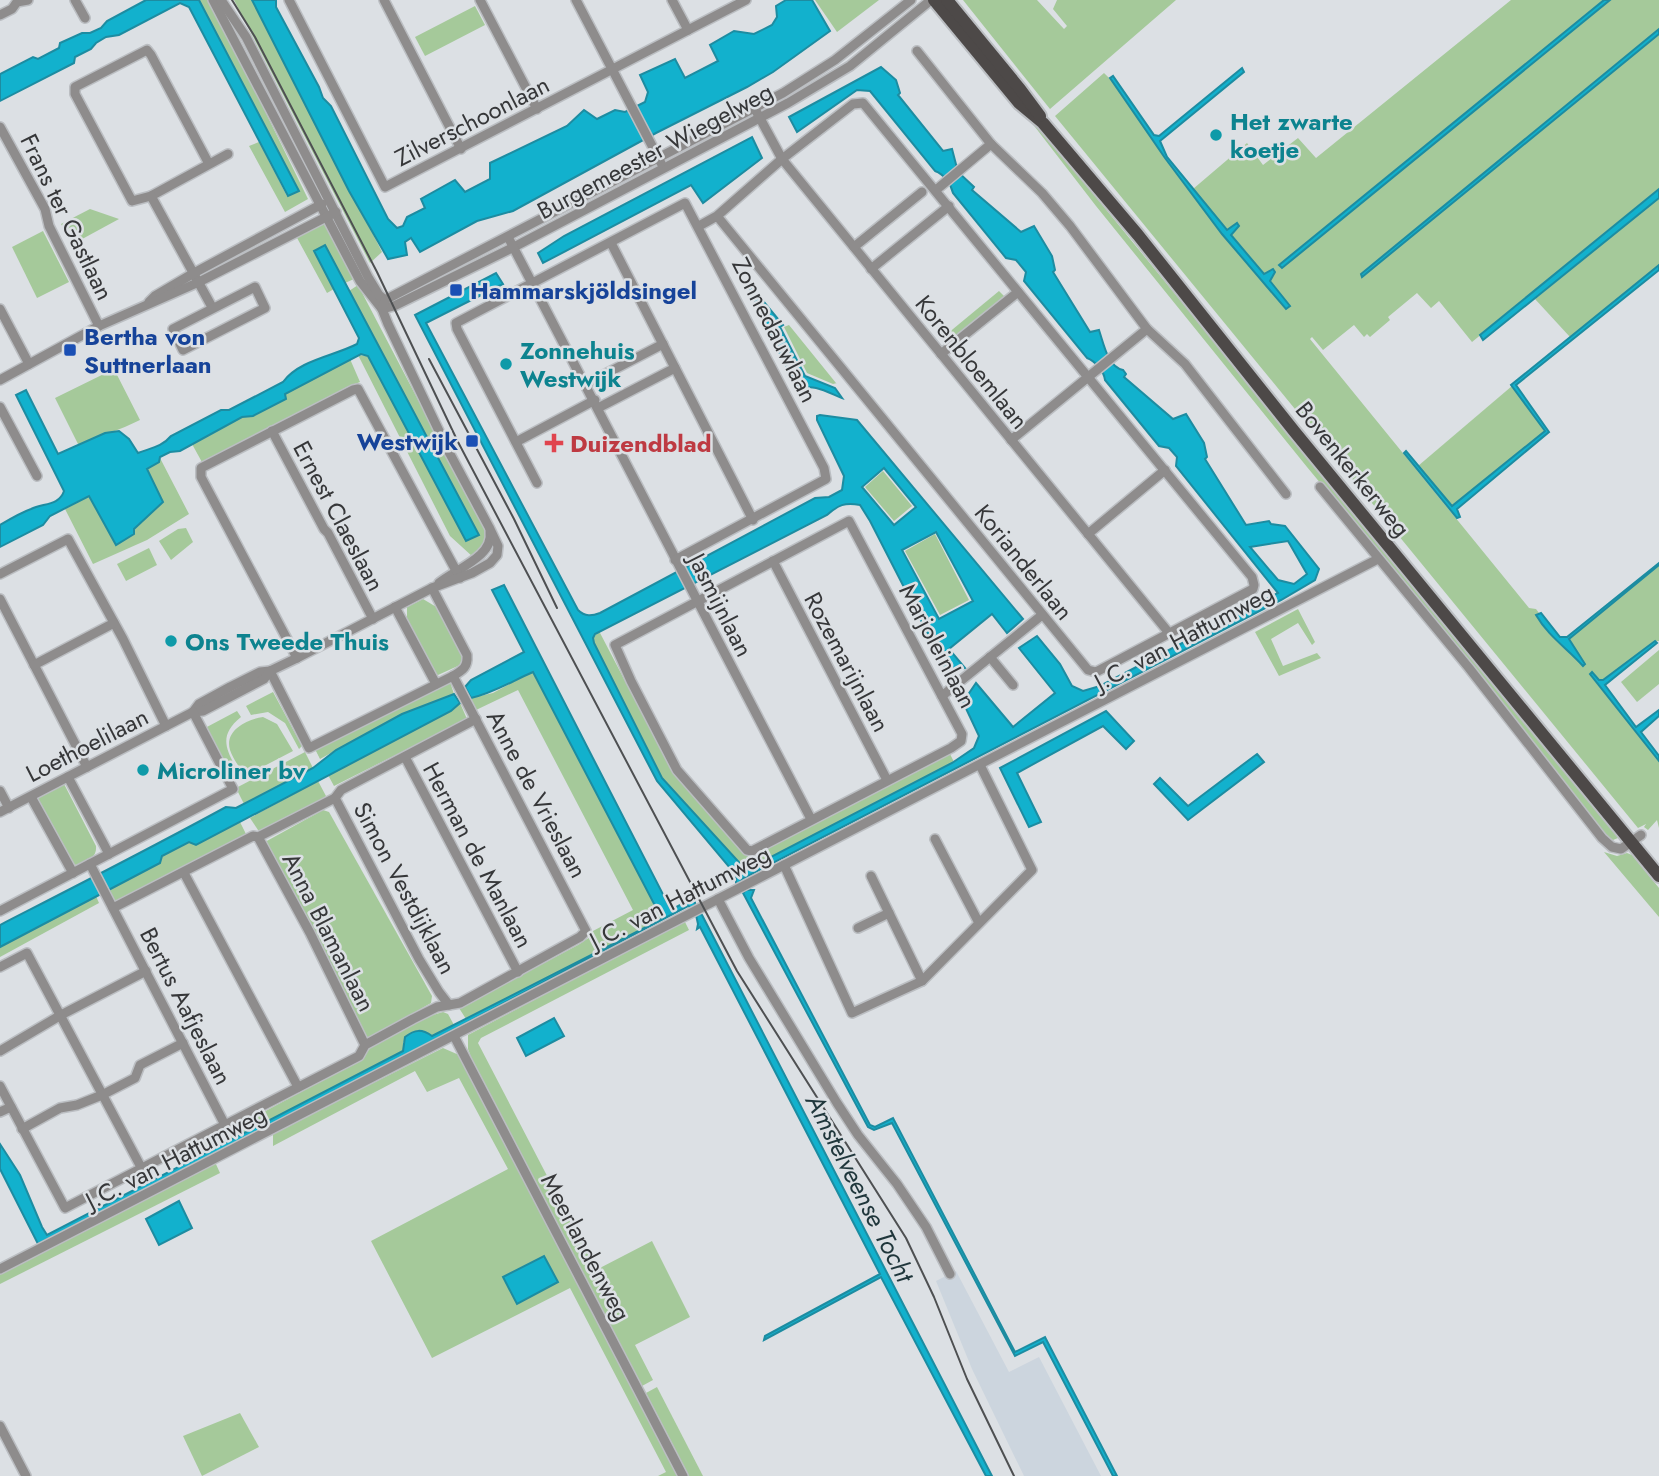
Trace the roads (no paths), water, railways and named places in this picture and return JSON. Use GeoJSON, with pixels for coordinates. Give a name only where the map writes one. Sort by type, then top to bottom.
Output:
{"type":"FeatureCollection","features":[{"type":"Feature","properties":{"kind":"main road","name":"Bovenkerkerweg"},"geometry":{"type":"LineString","coordinates":[[933,0],[1019,103],[1043,123],[1083,171],[1636,839],[1659,876]]}},
{"type":"Feature","properties":{"kind":"main road","name":"Bovenkerkerweg"},"geometry":{"type":"LineString","coordinates":[[947,0],[1037,109],[1043,123]]}},
{"type":"Feature","properties":{"kind":"street"},"geometry":{"type":"LineString","coordinates":[[0,15],[12,9],[14,3],[28,0]]}},
{"type":"Feature","properties":{"kind":"street"},"geometry":{"type":"LineString","coordinates":[[75,0],[85,18]]}},
{"type":"Feature","properties":{"kind":"street"},"geometry":{"type":"LineString","coordinates":[[213,0],[360,281],[383,304]]}},
{"type":"Feature","properties":{"kind":"street"},"geometry":{"type":"LineString","coordinates":[[221,0],[246,37],[383,304]]}},
{"type":"Feature","properties":{"kind":"street","name":"Zilverschoonlaan"},"geometry":{"type":"LineString","coordinates":[[289,0],[386,187],[745,0]]}},
{"type":"Feature","properties":{"kind":"street"},"geometry":{"type":"LineString","coordinates":[[384,0],[461,149]]}},
{"type":"Feature","properties":{"kind":"street"},"geometry":{"type":"LineString","coordinates":[[480,0],[537,109]]}},
{"type":"Feature","properties":{"kind":"street"},"geometry":{"type":"LineString","coordinates":[[576,0],[650,138],[663,168]]}},
{"type":"Feature","properties":{"kind":"street"},"geometry":{"type":"LineString","coordinates":[[673,0],[688,30]]}},
{"type":"Feature","properties":{"kind":"street","name":"Burgemeester Wiegelweg"},"geometry":{"type":"LineString","coordinates":[[383,304],[783,93],[835,60],[911,0]]}},
{"type":"Feature","properties":{"kind":"street","name":"Burgemeester Wiegelweg"},"geometry":{"type":"LineString","coordinates":[[383,304],[394,306],[514,247],[761,118],[843,71],[933,0]]}},
{"type":"Feature","properties":{"kind":"street"},"geometry":{"type":"LineString","coordinates":[[209,164],[147,50],[75,87],[75,94],[132,201],[151,196],[228,154]]}},
{"type":"Feature","properties":{"kind":"street"},"geometry":{"type":"LineString","coordinates":[[917,51],[991,144],[1042,193],[1070,226],[1147,328],[1185,364],[1286,494]]}},
{"type":"Feature","properties":{"kind":"street"},"geometry":{"type":"LineString","coordinates":[[835,60],[843,71]]}},
{"type":"Feature","properties":{"kind":"street"},"geometry":{"type":"LineString","coordinates":[[783,93],[788,103]]}},
{"type":"Feature","properties":{"kind":"street","name":"Korianderlaan"},"geometry":{"type":"LineString","coordinates":[[699,226],[717,216],[782,159],[853,104],[863,103],[1252,578],[1254,584],[1250,591],[1092,673],[717,216]]}},
{"type":"Feature","properties":{"kind":"street","name":"Korenbloemlaan"},"geometry":{"type":"LineString","coordinates":[[755,109],[782,159],[1169,632]]}},
{"type":"Feature","properties":{"kind":"street","name":"Frans ter Gastlaan"},"geometry":{"type":"LineString","coordinates":[[0,127],[45,209],[49,226],[99,326]]}},
{"type":"Feature","properties":{"kind":"street"},"geometry":{"type":"LineString","coordinates":[[936,190],[991,144]]}},
{"type":"Feature","properties":{"kind":"street"},"geometry":{"type":"LineString","coordinates":[[854,247],[922,192]]}},
{"type":"Feature","properties":{"kind":"street"},"geometry":{"type":"LineString","coordinates":[[151,196],[212,307]]}},
{"type":"Feature","properties":{"kind":"street"},"geometry":{"type":"LineString","coordinates":[[148,303],[194,272],[330,200]]}},
{"type":"Feature","properties":{"kind":"street","name":"Zonnedauwlaan"},"geometry":{"type":"LineString","coordinates":[[516,442],[456,323],[685,203],[824,468],[826,479],[677,563]]}},
{"type":"Feature","properties":{"kind":"street"},"geometry":{"type":"LineString","coordinates":[[872,269],[949,206]]}},
{"type":"Feature","properties":{"kind":"street"},"geometry":{"type":"LineString","coordinates":[[0,380],[99,326],[199,282],[337,212]]}},
{"type":"Feature","properties":{"kind":"street","name":"Jasmijnlaan"},"geometry":{"type":"LineString","coordinates":[[508,237],[811,819]]}},
{"type":"Feature","properties":{"kind":"street"},"geometry":{"type":"LineString","coordinates":[[611,243],[753,520]]}},
{"type":"Feature","properties":{"kind":"street"},"geometry":{"type":"LineString","coordinates":[[255,287],[265,308],[184,350],[173,329],[212,307],[255,287]]}},
{"type":"Feature","properties":{"kind":"street"},"geometry":{"type":"LineString","coordinates":[[941,354],[1018,292]]}},
{"type":"Feature","properties":{"kind":"street","name":"Loethoelilaan"},"geometry":{"type":"LineString","coordinates":[[4,810],[193,712],[204,711],[264,679],[270,671],[457,574],[490,563],[497,555],[498,546],[450,454],[383,304]]}},
{"type":"Feature","properties":{"kind":"street"},"geometry":{"type":"LineString","coordinates":[[0,309],[29,365]]}},
{"type":"Feature","properties":{"kind":"street"},"geometry":{"type":"LineString","coordinates":[[1011,440],[1147,328]]}},
{"type":"Feature","properties":{"kind":"street"},"geometry":{"type":"LineString","coordinates":[[586,384],[663,344]]}},
{"type":"Feature","properties":{"kind":"street"},"geometry":{"type":"LineString","coordinates":[[537,483],[516,442],[675,368]]}},
{"type":"Feature","properties":{"kind":"street"},"geometry":{"type":"LineString","coordinates":[[297,658],[201,477],[201,468],[358,389],[457,574]]}},
{"type":"Feature","properties":{"kind":"street"},"geometry":{"type":"LineString","coordinates":[[0,407],[37,476]]}},
{"type":"Feature","properties":{"kind":"street","name":"Ernest Claeslaan"},"geometry":{"type":"LineString","coordinates":[[272,431],[373,619]]}},
{"type":"Feature","properties":{"kind":"street"},"geometry":{"type":"LineString","coordinates":[[1088,534],[1165,470]]}},
{"type":"Feature","properties":{"kind":"street","name":"Bovenkerkerweg"},"geometry":{"type":"LineString","coordinates":[[1320,487],[1469,668],[1602,838],[1612,847],[1621,849],[1636,839]]}},
{"type":"Feature","properties":{"kind":"street","name":"Marjoleinlaan"},"geometry":{"type":"LineString","coordinates":[[849,521],[962,734],[961,741],[752,851],[747,850],[677,770],[615,645],[696,601],[849,521]]}},
{"type":"Feature","properties":{"kind":"street"},"geometry":{"type":"LineString","coordinates":[[0,575],[68,539],[166,726]]}},
{"type":"Feature","properties":{"kind":"street","name":"J.C. van Hattumweg"},"geometry":{"type":"LineString","coordinates":[[0,1269],[1378,559]]}},
{"type":"Feature","properties":{"kind":"street","name":"Rozemarijnlaan"},"geometry":{"type":"LineString","coordinates":[[773,561],[887,780]]}},
{"type":"Feature","properties":{"kind":"street"},"geometry":{"type":"LineString","coordinates":[[270,671],[309,748],[453,676],[465,668],[467,655],[432,588]]}},
{"type":"Feature","properties":{"kind":"street"},"geometry":{"type":"LineString","coordinates":[[0,599],[87,767]]}},
{"type":"Feature","properties":{"kind":"street"},"geometry":{"type":"LineString","coordinates":[[395,607],[436,684]]}},
{"type":"Feature","properties":{"kind":"street"},"geometry":{"type":"LineString","coordinates":[[942,696],[1042,615]]}},
{"type":"Feature","properties":{"kind":"street"},"geometry":{"type":"LineString","coordinates":[[34,665],[114,623]]}},
{"type":"Feature","properties":{"kind":"street"},"geometry":{"type":"LineString","coordinates":[[990,657],[1013,685]]}},
{"type":"Feature","properties":{"kind":"street","name":"Anne de Vrieslaan"},"geometry":{"type":"LineString","coordinates":[[453,676],[586,931]]}},
{"type":"Feature","properties":{"kind":"street"},"geometry":{"type":"LineString","coordinates":[[0,911],[73,873],[92,869],[109,854],[233,789],[193,712]]}},
{"type":"Feature","properties":{"kind":"street"},"geometry":{"type":"LineString","coordinates":[[113,908],[253,836],[258,837],[335,798],[341,790],[476,719]]}},
{"type":"Feature","properties":{"kind":"street","name":"Herman de Manlaan"},"geometry":{"type":"LineString","coordinates":[[405,757],[518,972]]}},
{"type":"Feature","properties":{"kind":"street"},"geometry":{"type":"LineString","coordinates":[[784,865],[852,1013],[922,981],[1032,870],[980,765]]}},
{"type":"Feature","properties":{"kind":"street"},"geometry":{"type":"LineString","coordinates":[[68,777],[109,854]]}},
{"type":"Feature","properties":{"kind":"street"},"geometry":{"type":"LineString","coordinates":[[0,790],[4,810]]}},
{"type":"Feature","properties":{"kind":"street"},"geometry":{"type":"LineString","coordinates":[[31,797],[73,873]]}},
{"type":"Feature","properties":{"kind":"street","name":"Simon Vestdijklaan"},"geometry":{"type":"LineString","coordinates":[[335,798],[419,959],[449,1005],[460,1003],[518,972],[586,931]]}},
{"type":"Feature","properties":{"kind":"street","name":"Anna Blamanlaan"},"geometry":{"type":"LineString","coordinates":[[258,837],[365,1045]]}},
{"type":"Feature","properties":{"kind":"street"},"geometry":{"type":"LineString","coordinates":[[935,839],[979,923]]}},
{"type":"Feature","properties":{"kind":"street","name":"Bertus Aafjeslaan"},"geometry":{"type":"LineString","coordinates":[[92,869],[225,1125]]}},
{"type":"Feature","properties":{"kind":"street"},"geometry":{"type":"LineString","coordinates":[[184,873],[298,1087]]}},
{"type":"Feature","properties":{"kind":"street"},"geometry":{"type":"LineString","coordinates":[[871,876],[922,981]]}},
{"type":"Feature","properties":{"kind":"street"},"geometry":{"type":"LineString","coordinates":[[718,899],[749,958],[837,1103],[926,1227],[950,1274]]}},
{"type":"Feature","properties":{"kind":"street"},"geometry":{"type":"LineString","coordinates":[[858,928],[888,913]]}},
{"type":"Feature","properties":{"kind":"street"},"geometry":{"type":"LineString","coordinates":[[0,967],[27,953],[142,1169]]}},
{"type":"Feature","properties":{"kind":"street"},"geometry":{"type":"LineString","coordinates":[[0,1051],[146,971]]}},
{"type":"Feature","properties":{"kind":"street"},"geometry":{"type":"LineString","coordinates":[[0,1086],[65,1208],[359,1056],[365,1045],[437,1007],[449,1005]]}},
{"type":"Feature","properties":{"kind":"street","name":"Meerlandenweg"},"geometry":{"type":"LineString","coordinates":[[454,1036],[683,1476]]}},
{"type":"Feature","properties":{"kind":"street"},"geometry":{"type":"LineString","coordinates":[[22,1129],[60,1108],[102,1095],[135,1078],[140,1065],[183,1043]]}},
{"type":"Feature","properties":{"kind":"street"},"geometry":{"type":"LineString","coordinates":[[0,1112],[11,1107]]}},
{"type":"Feature","properties":{"kind":"street"},"geometry":{"type":"LineString","coordinates":[[0,1426],[26,1476]]}},
{"type":"Feature","properties":{"kind":"water"},"geometry":{"type":"Polygon","coordinates":[[[146,0],[199,0],[299,191],[288,196],[189,7],[180,3],[119,35],[106,37],[75,57],[74,63],[0,101],[0,74],[33,57],[38,59],[59,48],[60,43],[101,28],[107,21],[146,0]]]}},
{"type":"Feature","properties":{"kind":"water"},"geometry":{"type":"Polygon","coordinates":[[[252,0],[276,0],[276,7],[323,98],[331,106],[388,219],[397,228],[403,226],[407,217],[425,208],[421,199],[455,180],[465,192],[490,179],[490,163],[567,126],[584,110],[597,119],[615,110],[625,112],[645,102],[648,92],[640,75],[675,59],[685,78],[718,61],[710,45],[734,31],[754,34],[772,25],[777,17],[776,6],[786,0],[812,0],[830,31],[773,72],[747,87],[513,211],[477,221],[420,252],[411,238],[405,242],[407,255],[388,259],[349,191],[252,0]]]}},
{"type":"Feature","properties":{"kind":"water"},"geometry":{"type":"Polygon","coordinates":[[[1604,0],[1610,0],[1282,268],[1279,265],[1604,0]]]}},
{"type":"Feature","properties":{"kind":"water"},"geometry":{"type":"Polygon","coordinates":[[[1659,29],[1659,34],[1362,277],[1361,274],[1659,29]]]}},
{"type":"Feature","properties":{"kind":"water"},"geometry":{"type":"Polygon","coordinates":[[[881,67],[896,80],[900,93],[898,95],[943,151],[952,149],[958,172],[974,187],[972,190],[1021,232],[1034,226],[1052,256],[1055,270],[1053,272],[1090,332],[1099,330],[1110,360],[1123,370],[1126,374],[1124,377],[1173,419],[1186,414],[1204,443],[1207,457],[1205,459],[1246,525],[1269,521],[1271,524],[1285,526],[1319,569],[1315,580],[1281,600],[742,879],[739,884],[736,883],[736,875],[657,781],[415,315],[496,273],[503,284],[426,323],[578,610],[583,614],[600,613],[815,498],[829,497],[842,490],[844,476],[817,420],[820,415],[857,420],[1023,619],[1007,633],[992,614],[949,649],[965,668],[948,673],[870,521],[860,505],[846,504],[595,634],[594,643],[662,778],[746,870],[952,763],[974,748],[979,736],[963,702],[976,683],[1013,727],[1055,693],[1019,648],[1037,636],[1060,664],[1072,686],[1083,691],[1100,686],[1278,593],[1176,466],[1177,457],[1169,448],[1159,446],[1105,380],[1099,367],[1087,358],[1024,281],[1026,272],[1016,260],[1006,258],[953,193],[947,180],[935,171],[870,91],[857,90],[797,132],[789,117],[881,67]],[[884,468],[862,487],[894,525],[916,507],[884,468]],[[936,532],[902,550],[939,619],[973,601],[936,532]],[[1288,541],[1250,547],[1278,580],[1294,584],[1307,574],[1288,541]]]}},
{"type":"Feature","properties":{"kind":"water"},"geometry":{"type":"Polygon","coordinates":[[[1242,68],[1244,72],[1160,141],[1167,157],[1227,230],[1237,223],[1239,226],[1231,235],[1264,274],[1273,269],[1275,272],[1270,281],[1290,306],[1286,309],[1222,234],[1110,78],[1113,76],[1154,135],[1159,136],[1242,68]]]}},
{"type":"Feature","properties":{"kind":"water"},"geometry":{"type":"Polygon","coordinates":[[[752,137],[762,158],[703,203],[691,185],[543,263],[538,253],[564,236],[752,137]]]}},
{"type":"Feature","properties":{"kind":"water"},"geometry":{"type":"Polygon","coordinates":[[[1659,189],[1659,198],[1483,340],[1480,335],[1659,189]]]}},
{"type":"Feature","properties":{"kind":"water"},"geometry":{"type":"Polygon","coordinates":[[[325,245],[479,535],[466,541],[368,356],[361,354],[285,394],[286,399],[253,416],[242,417],[180,451],[160,457],[159,462],[147,469],[163,502],[134,529],[134,534],[116,545],[89,496],[50,516],[43,525],[0,547],[0,525],[36,507],[55,502],[64,491],[16,395],[26,390],[58,454],[105,433],[119,431],[129,439],[138,453],[160,445],[171,436],[221,410],[229,410],[283,382],[307,363],[357,344],[359,338],[314,251],[325,245]]]}},
{"type":"Feature","properties":{"kind":"water"},"geometry":{"type":"Polygon","coordinates":[[[1659,265],[1659,270],[1516,385],[1549,432],[1457,509],[1460,517],[1457,518],[1404,453],[1406,451],[1452,506],[1545,431],[1511,385],[1659,265]]]}},
{"type":"Feature","properties":{"kind":"water"},"geometry":{"type":"Polygon","coordinates":[[[749,284],[783,325],[780,327],[805,376],[835,388],[842,398],[815,388],[799,390],[754,304],[756,300],[747,285],[749,284]]]}},
{"type":"Feature","properties":{"kind":"water"},"geometry":{"type":"Polygon","coordinates":[[[1659,563],[1569,639],[1585,664],[1583,666],[1552,636],[1536,615],[1541,613],[1560,637],[1567,637],[1659,563]]]}},
{"type":"Feature","properties":{"kind":"water"},"geometry":{"type":"Polygon","coordinates":[[[504,585],[671,910],[691,899],[695,905],[691,908],[688,906],[254,1135],[38,1244],[0,1169],[0,1144],[20,1175],[47,1235],[403,1051],[405,1037],[412,1032],[422,1031],[432,1036],[662,919],[533,672],[471,698],[465,687],[471,680],[524,652],[492,590],[504,585]]]}},
{"type":"Feature","properties":{"kind":"water"},"geometry":{"type":"Polygon","coordinates":[[[1655,641],[1657,643],[1605,685],[1636,727],[1659,710],[1659,716],[1641,732],[1659,756],[1659,761],[1590,674],[1592,672],[1599,680],[1603,680],[1655,641]]]}},
{"type":"Feature","properties":{"kind":"water"},"geometry":{"type":"Polygon","coordinates":[[[454,694],[460,703],[451,711],[196,845],[189,842],[162,856],[160,863],[0,947],[0,925],[226,807],[236,808],[313,768],[336,750],[402,714],[454,694]]]}},
{"type":"Feature","properties":{"kind":"water"},"geometry":{"type":"Polygon","coordinates":[[[1106,711],[1134,741],[1126,749],[1103,726],[1017,773],[1041,822],[1029,827],[1000,768],[1106,711]]]}},
{"type":"Feature","properties":{"kind":"water"},"geometry":{"type":"Polygon","coordinates":[[[1257,754],[1264,762],[1188,820],[1154,784],[1160,778],[1188,806],[1257,754]]]}},
{"type":"Feature","properties":{"kind":"water"},"geometry":{"type":"Polygon","coordinates":[[[746,890],[754,890],[751,898],[870,1125],[875,1127],[893,1118],[1015,1352],[1045,1337],[1117,1476],[1113,1476],[1043,1342],[1015,1356],[892,1123],[874,1130],[868,1127],[743,893],[746,890]]]}},
{"type":"Feature","properties":{"kind":"water"},"geometry":{"type":"Polygon","coordinates":[[[699,913],[992,1476],[986,1476],[881,1277],[764,1340],[765,1336],[880,1274],[700,927],[697,929],[696,915],[699,913]]]}},
{"type":"Feature","properties":{"kind":"water"},"geometry":{"type":"Polygon","coordinates":[[[554,1018],[564,1036],[526,1056],[517,1038],[554,1018]]]}},
{"type":"Feature","properties":{"kind":"water"},"geometry":{"type":"Polygon","coordinates":[[[179,1201],[192,1228],[159,1245],[146,1219],[179,1201]]]}},
{"type":"Feature","properties":{"kind":"water"},"geometry":{"type":"Polygon","coordinates":[[[544,1256],[558,1282],[517,1304],[503,1277],[544,1256]]]}},
{"type":"Feature","properties":{"kind":"tram line"},"geometry":{"type":"LineString","coordinates":[[232,0],[255,37],[377,272],[458,442],[737,971],[906,1238],[934,1297],[967,1379],[1014,1476]]}},
{"type":"Feature","properties":{"kind":"tram line"},"geometry":{"type":"LineString","coordinates":[[429,359],[514,519],[557,608]]}},
{"type":"Feature","properties":{"kind":"place","name":"Het zwarte koetje"},"geometry":{"type":"Point","coordinates":[1216,135]}},
{"type":"Feature","properties":{"kind":"place","name":"Hammarskjöldsingel"},"geometry":{"type":"Point","coordinates":[456,290]}},
{"type":"Feature","properties":{"kind":"place","name":"Bertha von Suttnerlaan"},"geometry":{"type":"Point","coordinates":[70,350]}},
{"type":"Feature","properties":{"kind":"place","name":"Zonnehuis Westwijk"},"geometry":{"type":"Point","coordinates":[506,364]}},
{"type":"Feature","properties":{"kind":"place","name":"Westwijk"},"geometry":{"type":"Point","coordinates":[472,441]}},
{"type":"Feature","properties":{"kind":"place","name":"Duizendblad"},"geometry":{"type":"Point","coordinates":[554,443]}},
{"type":"Feature","properties":{"kind":"place","name":"Ons Tweede Thuis"},"geometry":{"type":"Point","coordinates":[171,641]}},
{"type":"Feature","properties":{"kind":"place","name":"Microliner bv"},"geometry":{"type":"Point","coordinates":[143,770]}},
{"type":"Feature","properties":{"kind":"water label","name":"Amstelveense Tocht"},"geometry":{"type":"Point","coordinates":[860,1188]}}]}
